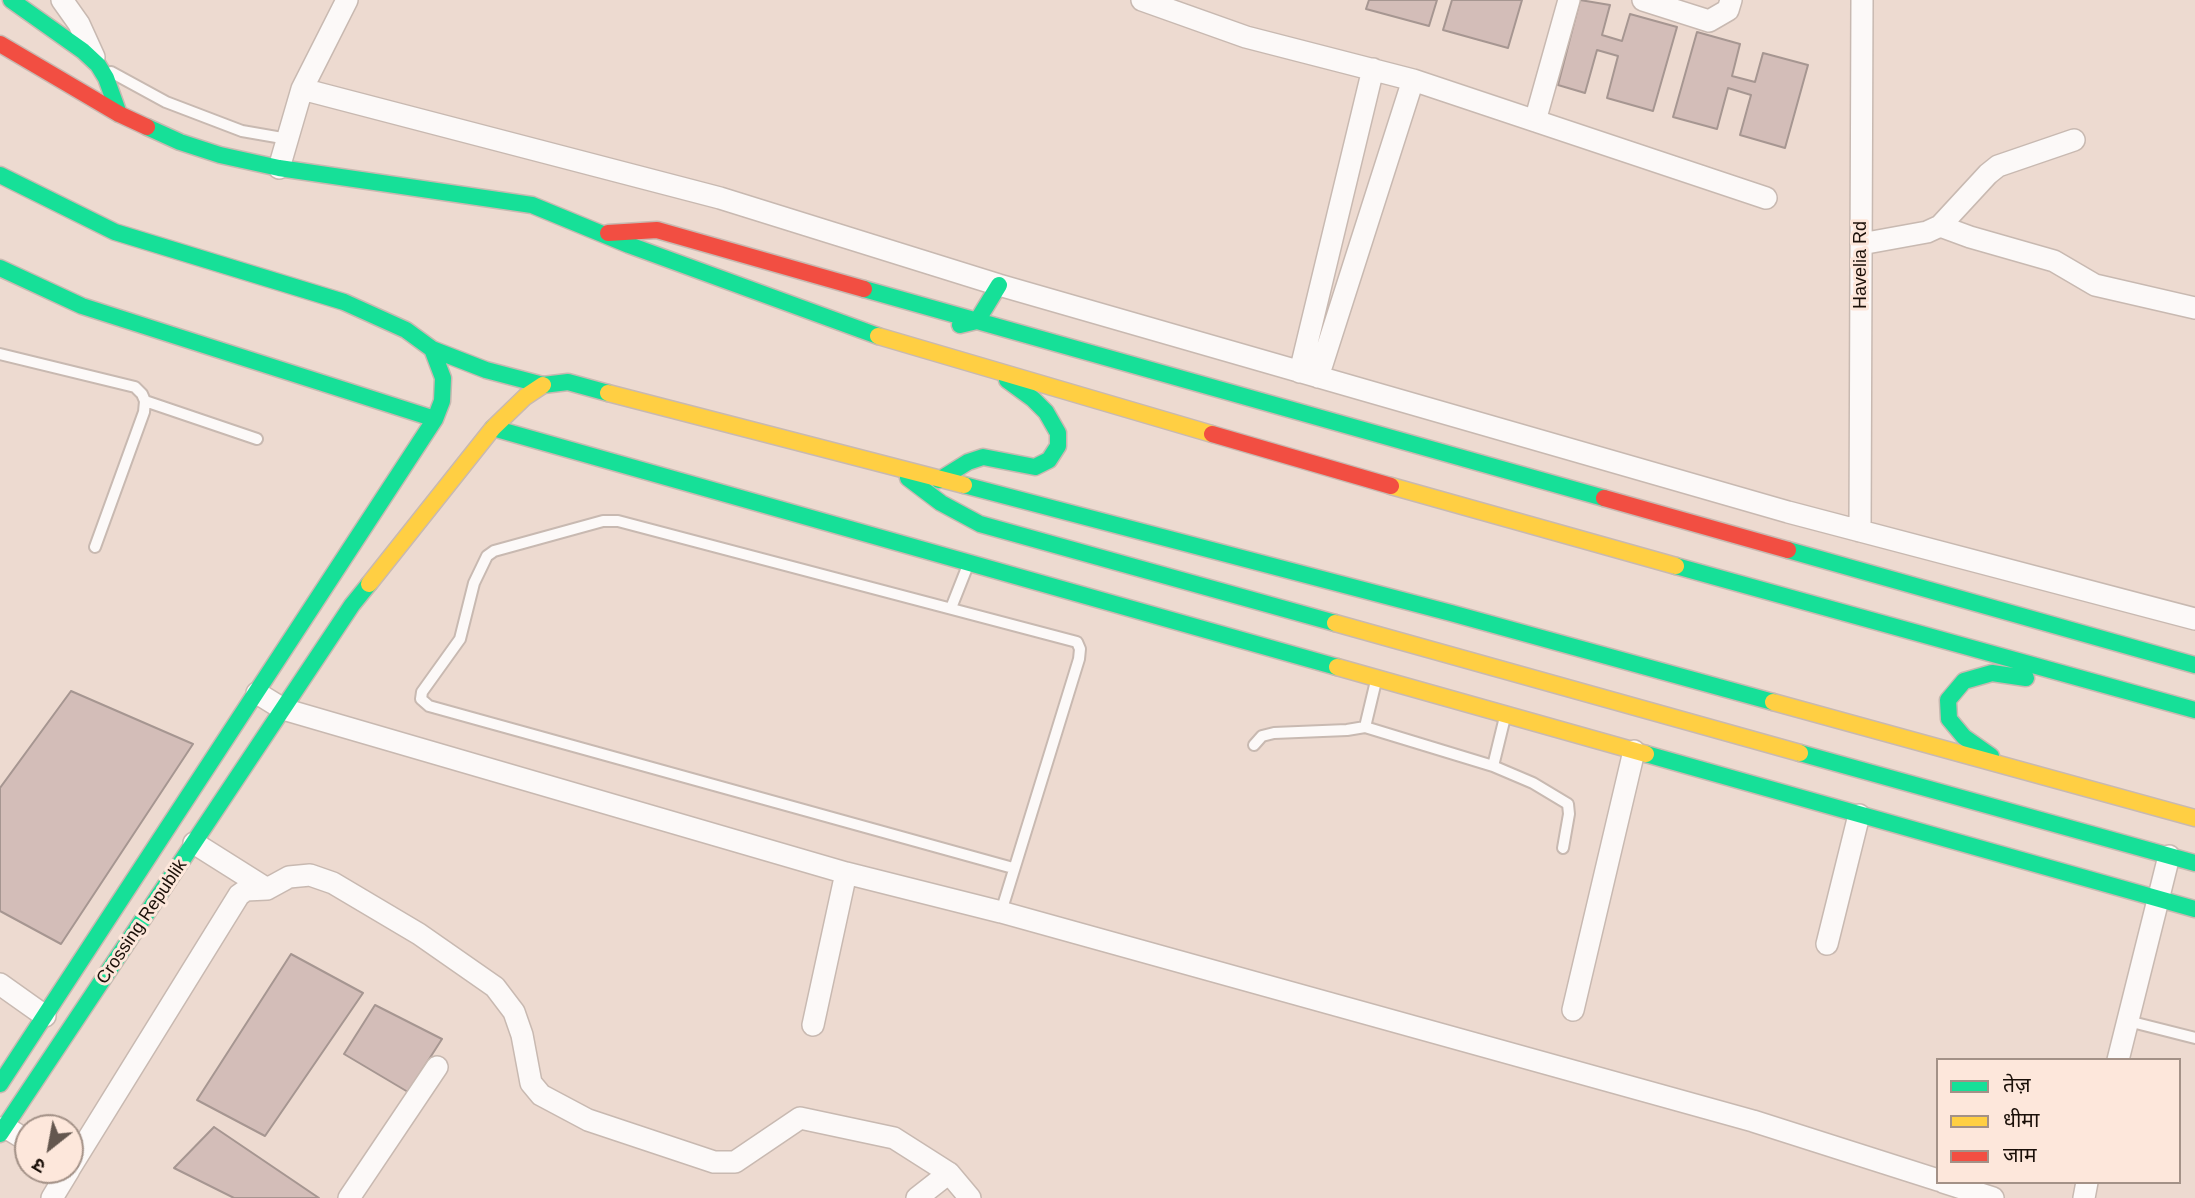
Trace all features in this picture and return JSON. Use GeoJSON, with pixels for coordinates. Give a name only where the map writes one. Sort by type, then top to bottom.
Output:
{"type":"FeatureCollection","features":[{"type":"Feature","properties":{"kind":"street"},"geometry":{"type":"LineString","coordinates":[[11,0],[83,51],[98,65]]}},
{"type":"Feature","properties":{"kind":"street"},"geometry":{"type":"LineString","coordinates":[[62,0],[79,24],[106,78],[119,114]]}},
{"type":"Feature","properties":{"kind":"street"},"geometry":{"type":"LineString","coordinates":[[279,168],[302,89],[347,0]]}},
{"type":"Feature","properties":{"kind":"street"},"geometry":{"type":"LineString","coordinates":[[1142,0],[1246,37],[1413,80],[1766,198]]}},
{"type":"Feature","properties":{"kind":"street"},"geometry":{"type":"LineString","coordinates":[[1535,121],[1569,0]]}},
{"type":"Feature","properties":{"kind":"street"},"geometry":{"type":"LineString","coordinates":[[1643,0],[1709,21],[1728,10],[1731,0]]}},
{"type":"Feature","properties":{"kind":"street","name":"Havelia Rd"},"geometry":{"type":"LineString","coordinates":[[1860,531],[1862,0]]}},
{"type":"Feature","properties":{"kind":"street"},"geometry":{"type":"LineString","coordinates":[[0,44],[119,114],[180,142],[220,155],[279,168],[533,205],[629,245],[898,342],[1481,512],[2195,710]]}},
{"type":"Feature","properties":{"kind":"street"},"geometry":{"type":"LineString","coordinates":[[1309,375],[1373,69]]}},
{"type":"Feature","properties":{"kind":"street"},"geometry":{"type":"LineString","coordinates":[[1309,375],[1413,80]]}},
{"type":"Feature","properties":{"kind":"street"},"geometry":{"type":"LineString","coordinates":[[302,89],[720,198],[999,285],[1309,375],[1860,531],[2195,619]]}},
{"type":"Feature","properties":{"kind":"street"},"geometry":{"type":"LineString","coordinates":[[1861,244],[1927,232],[1941,226],[1998,166],[2074,140]]}},
{"type":"Feature","properties":{"kind":"street"},"geometry":{"type":"LineString","coordinates":[[0,176],[115,232],[344,302],[406,330],[432,349],[486,370],[543,385],[568,382],[1451,613],[2195,818]]}},
{"type":"Feature","properties":{"kind":"street"},"geometry":{"type":"LineString","coordinates":[[1941,226],[2054,261],[2095,285],[2195,308]]}},
{"type":"Feature","properties":{"kind":"street"},"geometry":{"type":"LineString","coordinates":[[601,234],[657,230],[2195,665]]}},
{"type":"Feature","properties":{"kind":"street"},"geometry":{"type":"LineString","coordinates":[[0,268],[82,306],[435,419]]}},
{"type":"Feature","properties":{"kind":"street"},"geometry":{"type":"LineString","coordinates":[[898,342],[977,321],[999,285]]}},
{"type":"Feature","properties":{"kind":"street"},"geometry":{"type":"LineString","coordinates":[[0,1084],[435,419],[442,401],[443,378],[432,349]]}},
{"type":"Feature","properties":{"kind":"street"},"geometry":{"type":"LineString","coordinates":[[939,480],[968,462],[983,457],[1035,467],[1049,460],[1058,446],[1058,433],[1046,412],[1033,399],[992,370]]}},
{"type":"Feature","properties":{"kind":"street","name":"Crossing Republik"},"geometry":{"type":"LineString","coordinates":[[3,1131],[352,606],[493,428],[525,397],[543,385]]}},
{"type":"Feature","properties":{"kind":"street"},"geometry":{"type":"LineString","coordinates":[[493,428],[2195,909]]}},
{"type":"Feature","properties":{"kind":"street"},"geometry":{"type":"LineString","coordinates":[[894,468],[941,503],[980,524],[2195,863]]}},
{"type":"Feature","properties":{"kind":"street"},"geometry":{"type":"LineString","coordinates":[[2003,765],[1964,737],[1949,719],[1948,701],[1964,681],[1993,673],[2132,692]]}},
{"type":"Feature","properties":{"kind":"street"},"geometry":{"type":"LineString","coordinates":[[257,693],[283,709],[846,873],[1001,912],[1753,1121],[1936,1180]]}},
{"type":"Feature","properties":{"kind":"street"},"geometry":{"type":"LineString","coordinates":[[1573,1010],[1634,751]]}},
{"type":"Feature","properties":{"kind":"street"},"geometry":{"type":"LineString","coordinates":[[1827,944],[1859,814]]}},
{"type":"Feature","properties":{"kind":"street"},"geometry":{"type":"LineString","coordinates":[[194,843],[267,889]]}},
{"type":"Feature","properties":{"kind":"street"},"geometry":{"type":"LineString","coordinates":[[2119,1058],[2169,856]]}},
{"type":"Feature","properties":{"kind":"street"},"geometry":{"type":"LineString","coordinates":[[813,1025],[846,873]]}},
{"type":"Feature","properties":{"kind":"street"},"geometry":{"type":"LineString","coordinates":[[84,1146],[239,895],[246,890],[267,889],[289,877],[310,875],[333,883],[419,934],[495,988],[514,1012],[522,1035],[531,1083],[541,1095],[588,1120],[714,1162],[736,1162],[800,1118],[894,1138],[949,1173],[970,1198]]}},
{"type":"Feature","properties":{"kind":"street"},"geometry":{"type":"LineString","coordinates":[[0,984],[45,1016]]}},
{"type":"Feature","properties":{"kind":"street"},"geometry":{"type":"LineString","coordinates":[[349,1198],[437,1067]]}},
{"type":"Feature","properties":{"kind":"street"},"geometry":{"type":"LineString","coordinates":[[917,1198],[949,1173]]}},
{"type":"Feature","properties":{"kind":"street"},"geometry":{"type":"LineString","coordinates":[[1949,1184],[1993,1198]]}},
{"type":"Feature","properties":{"kind":"lane"},"geometry":{"type":"LineString","coordinates":[[98,65],[166,102],[242,131],[288,139]]}},
{"type":"Feature","properties":{"kind":"lane"},"geometry":{"type":"LineString","coordinates":[[0,354],[135,387],[145,401],[257,439]]}},
{"type":"Feature","properties":{"kind":"lane"},"geometry":{"type":"LineString","coordinates":[[95,547],[144,412],[145,401]]}},
{"type":"Feature","properties":{"kind":"lane"},"geometry":{"type":"LineString","coordinates":[[1001,912],[1080,649],[1077,642],[618,521],[603,521],[494,551],[487,556],[474,583],[460,639],[422,692],[421,699],[429,706],[1013,868]]}},
{"type":"Feature","properties":{"kind":"lane"},"geometry":{"type":"LineString","coordinates":[[951,608],[969,563]]}},
{"type":"Feature","properties":{"kind":"lane"},"geometry":{"type":"LineString","coordinates":[[1365,727],[1377,678]]}},
{"type":"Feature","properties":{"kind":"lane"},"geometry":{"type":"LineString","coordinates":[[1493,766],[1505,714]]}},
{"type":"Feature","properties":{"kind":"lane"},"geometry":{"type":"LineString","coordinates":[[1254,745],[1262,736],[1274,733],[1365,727],[1493,766],[1533,783],[1569,804],[1563,848]]}},
{"type":"Feature","properties":{"kind":"lane"},"geometry":{"type":"LineString","coordinates":[[2128,1021],[2195,1038]]}},
{"type":"Feature","properties":{"kind":"building"},"geometry":{"type":"Polygon","coordinates":[[[1369,0],[1437,0],[1429,26],[1366,9],[1369,0]]]}},
{"type":"Feature","properties":{"kind":"building"},"geometry":{"type":"Polygon","coordinates":[[[1452,0],[1522,0],[1508,48],[1443,30],[1452,0]]]}},
{"type":"Feature","properties":{"kind":"building"},"geometry":{"type":"Polygon","coordinates":[[[1580,0],[1610,5],[1602,35],[1622,41],[1630,14],[1677,27],[1653,111],[1607,98],[1618,56],[1597,50],[1585,93],[1558,85],[1580,0]]]}},
{"type":"Feature","properties":{"kind":"building"},"geometry":{"type":"Polygon","coordinates":[[[1697,32],[1740,44],[1732,76],[1755,82],[1763,53],[1808,65],[1785,148],[1740,135],[1751,95],[1728,88],[1717,129],[1673,117],[1697,32]]]}},
{"type":"Feature","properties":{"kind":"building"},"geometry":{"type":"Polygon","coordinates":[[[71,691],[193,744],[61,944],[0,911],[0,788],[71,691]]]}},
{"type":"Feature","properties":{"kind":"building"},"geometry":{"type":"Polygon","coordinates":[[[291,954],[363,993],[265,1136],[197,1100],[291,954]]]}},
{"type":"Feature","properties":{"kind":"building"},"geometry":{"type":"Polygon","coordinates":[[[375,1005],[442,1039],[408,1092],[344,1054],[375,1005]]]}},
{"type":"Feature","properties":{"kind":"building"},"geometry":{"type":"Polygon","coordinates":[[[214,1127],[319,1198],[234,1198],[174,1168],[214,1127]]]}},
{"type":"Feature","properties":{"kind":"traffic: fast"},"geometry":{"type":"LineString","coordinates":[[11,0],[83,51],[98,65],[106,78],[119,114]]}},
{"type":"Feature","properties":{"kind":"traffic: fast"},"geometry":{"type":"LineString","coordinates":[[147,127],[180,142],[220,155],[279,168],[532,205],[629,245],[878,336]]}},
{"type":"Feature","properties":{"kind":"traffic: fast"},"geometry":{"type":"LineString","coordinates":[[0,175],[115,232],[344,302],[406,330],[432,349],[486,370],[543,385],[568,382],[608,393]]}},
{"type":"Feature","properties":{"kind":"traffic: fast"},"geometry":{"type":"LineString","coordinates":[[0,268],[82,306],[435,419]]}},
{"type":"Feature","properties":{"kind":"traffic: fast"},"geometry":{"type":"LineString","coordinates":[[960,325],[977,321],[999,285]]}},
{"type":"Feature","properties":{"kind":"traffic: fast"},"geometry":{"type":"LineString","coordinates":[[864,289],[1604,498]]}},
{"type":"Feature","properties":{"kind":"traffic: fast"},"geometry":{"type":"LineString","coordinates":[[0,1084],[435,419],[442,401],[443,378],[432,349]]}},
{"type":"Feature","properties":{"kind":"traffic: fast"},"geometry":{"type":"LineString","coordinates":[[939,480],[968,462],[983,457],[1035,467],[1049,460],[1058,446],[1058,433],[1046,412],[1007,380]]}},
{"type":"Feature","properties":{"kind":"traffic: fast"},"geometry":{"type":"LineString","coordinates":[[493,428],[1337,667]]}},
{"type":"Feature","properties":{"kind":"traffic: fast"},"geometry":{"type":"LineString","coordinates":[[908,478],[941,503],[980,524],[1335,623]]}},
{"type":"Feature","properties":{"kind":"traffic: fast"},"geometry":{"type":"LineString","coordinates":[[964,485],[1451,613],[1773,702]]}},
{"type":"Feature","properties":{"kind":"traffic: fast"},"geometry":{"type":"LineString","coordinates":[[1788,550],[2195,665]]}},
{"type":"Feature","properties":{"kind":"traffic: fast"},"geometry":{"type":"LineString","coordinates":[[1676,566],[2195,710]]}},
{"type":"Feature","properties":{"kind":"traffic: fast"},"geometry":{"type":"LineString","coordinates":[[0,1134],[352,605],[369,584]]}},
{"type":"Feature","properties":{"kind":"traffic: fast"},"geometry":{"type":"LineString","coordinates":[[1991,756],[1964,737],[1949,719],[1948,700],[1964,681],[1992,673],[2026,678]]}},
{"type":"Feature","properties":{"kind":"traffic: fast"},"geometry":{"type":"LineString","coordinates":[[1800,753],[2195,863]]}},
{"type":"Feature","properties":{"kind":"traffic: fast"},"geometry":{"type":"LineString","coordinates":[[1646,754],[2195,909]]}},
{"type":"Feature","properties":{"kind":"traffic: slow"},"geometry":{"type":"LineString","coordinates":[[878,336],[1212,434]]}},
{"type":"Feature","properties":{"kind":"traffic: slow"},"geometry":{"type":"LineString","coordinates":[[369,584],[493,428],[525,397],[543,385]]}},
{"type":"Feature","properties":{"kind":"traffic: slow"},"geometry":{"type":"LineString","coordinates":[[608,393],[964,485]]}},
{"type":"Feature","properties":{"kind":"traffic: slow"},"geometry":{"type":"LineString","coordinates":[[1391,486],[1676,566]]}},
{"type":"Feature","properties":{"kind":"traffic: slow"},"geometry":{"type":"LineString","coordinates":[[1335,623],[1800,753]]}},
{"type":"Feature","properties":{"kind":"traffic: slow"},"geometry":{"type":"LineString","coordinates":[[1337,667],[1646,754]]}},
{"type":"Feature","properties":{"kind":"traffic: slow"},"geometry":{"type":"LineString","coordinates":[[1773,702],[2195,818]]}},
{"type":"Feature","properties":{"kind":"traffic: jam"},"geometry":{"type":"LineString","coordinates":[[0,44],[119,114],[147,127]]}},
{"type":"Feature","properties":{"kind":"traffic: jam"},"geometry":{"type":"LineString","coordinates":[[608,233],[657,230],[864,289]]}},
{"type":"Feature","properties":{"kind":"traffic: jam"},"geometry":{"type":"LineString","coordinates":[[1212,434],[1391,486]]}},
{"type":"Feature","properties":{"kind":"traffic: jam"},"geometry":{"type":"LineString","coordinates":[[1604,498],[1788,550]]}}]}
